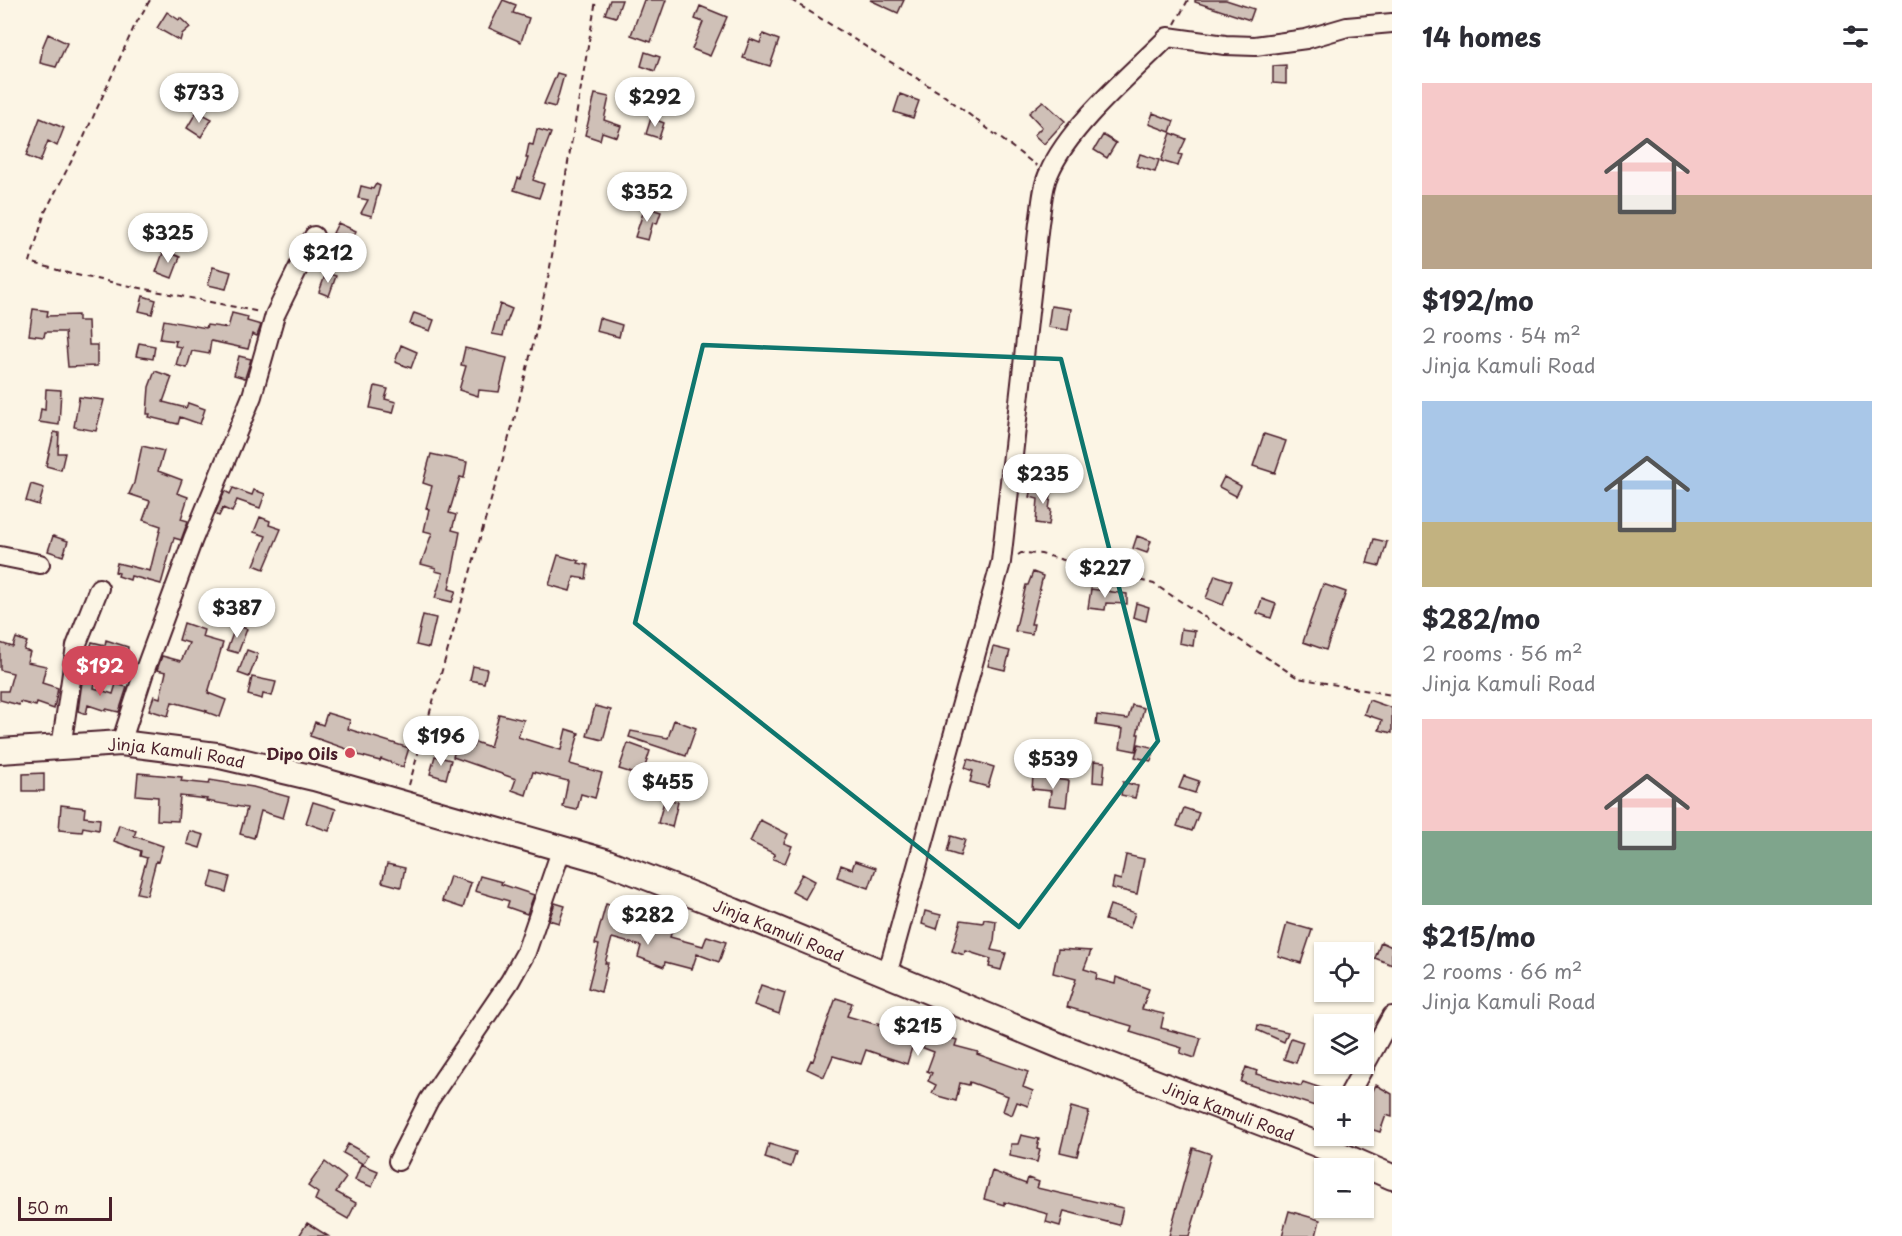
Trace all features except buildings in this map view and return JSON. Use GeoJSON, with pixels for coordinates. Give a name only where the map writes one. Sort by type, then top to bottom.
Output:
{"type":"FeatureCollection","features":[{"type":"Feature","properties":{"kind":"main road","name":"Jinja Kamuli Road"},"geometry":{"type":"LineString","coordinates":[[0,751],[121,743],[216,755],[315,778],[562,848],[605,861],[734,911],[1063,1047],[1314,1134]]}},
{"type":"Feature","properties":{"kind":"main road","name":"Jinja Kamuli Road"},"geometry":{"type":"LineString","coordinates":[[1337,1146],[1392,1177]]}},
{"type":"Feature","properties":{"kind":"street"},"geometry":{"type":"LineString","coordinates":[[887,975],[1001,562],[1039,223],[1048,174],[1064,144],[1168,37],[1225,45],[1255,46],[1306,39],[1347,27],[1392,23]]}},
{"type":"Feature","properties":{"kind":"street"},"geometry":{"type":"LineString","coordinates":[[121,743],[143,675],[193,539],[252,396],[274,315],[314,236]]}},
{"type":"Feature","properties":{"kind":"street"},"geometry":{"type":"LineString","coordinates":[[0,556],[40,564]]}},
{"type":"Feature","properties":{"kind":"street"},"geometry":{"type":"LineString","coordinates":[[61,748],[75,646],[99,588]]}},
{"type":"Feature","properties":{"kind":"street"},"geometry":{"type":"LineString","coordinates":[[398,1161],[429,1100],[510,981],[526,952],[562,848]]}},
{"type":"Feature","properties":{"kind":"street"},"geometry":{"type":"LineString","coordinates":[[1354,1086],[1392,1016]]}},
{"type":"Feature","properties":{"kind":"path"},"geometry":{"type":"LineString","coordinates":[[150,0],[134,27],[84,137],[45,212],[30,262],[71,274],[274,315]]}},
{"type":"Feature","properties":{"kind":"path"},"geometry":{"type":"LineString","coordinates":[[404,802],[516,413],[534,340],[549,273],[596,0]]}},
{"type":"Feature","properties":{"kind":"path"},"geometry":{"type":"LineString","coordinates":[[791,0],[942,94],[1048,174]]}},
{"type":"Feature","properties":{"kind":"path"},"geometry":{"type":"LineString","coordinates":[[1168,37],[1188,0]]}},
{"type":"Feature","properties":{"kind":"path"},"geometry":{"type":"LineString","coordinates":[[1001,562],[1021,553],[1041,554],[1154,584],[1298,678],[1392,695]]}},
{"type":"Feature","properties":{"kind":"highlighted area"},"geometry":{"type":"Polygon","coordinates":[[[703,345],[1061,359],[1158,741],[1019,927],[635,623],[703,345]]]}},
{"type":"Feature","properties":{"kind":"place","name":"Dipo Oils"},"geometry":{"type":"Point","coordinates":[350,753]}}]}
